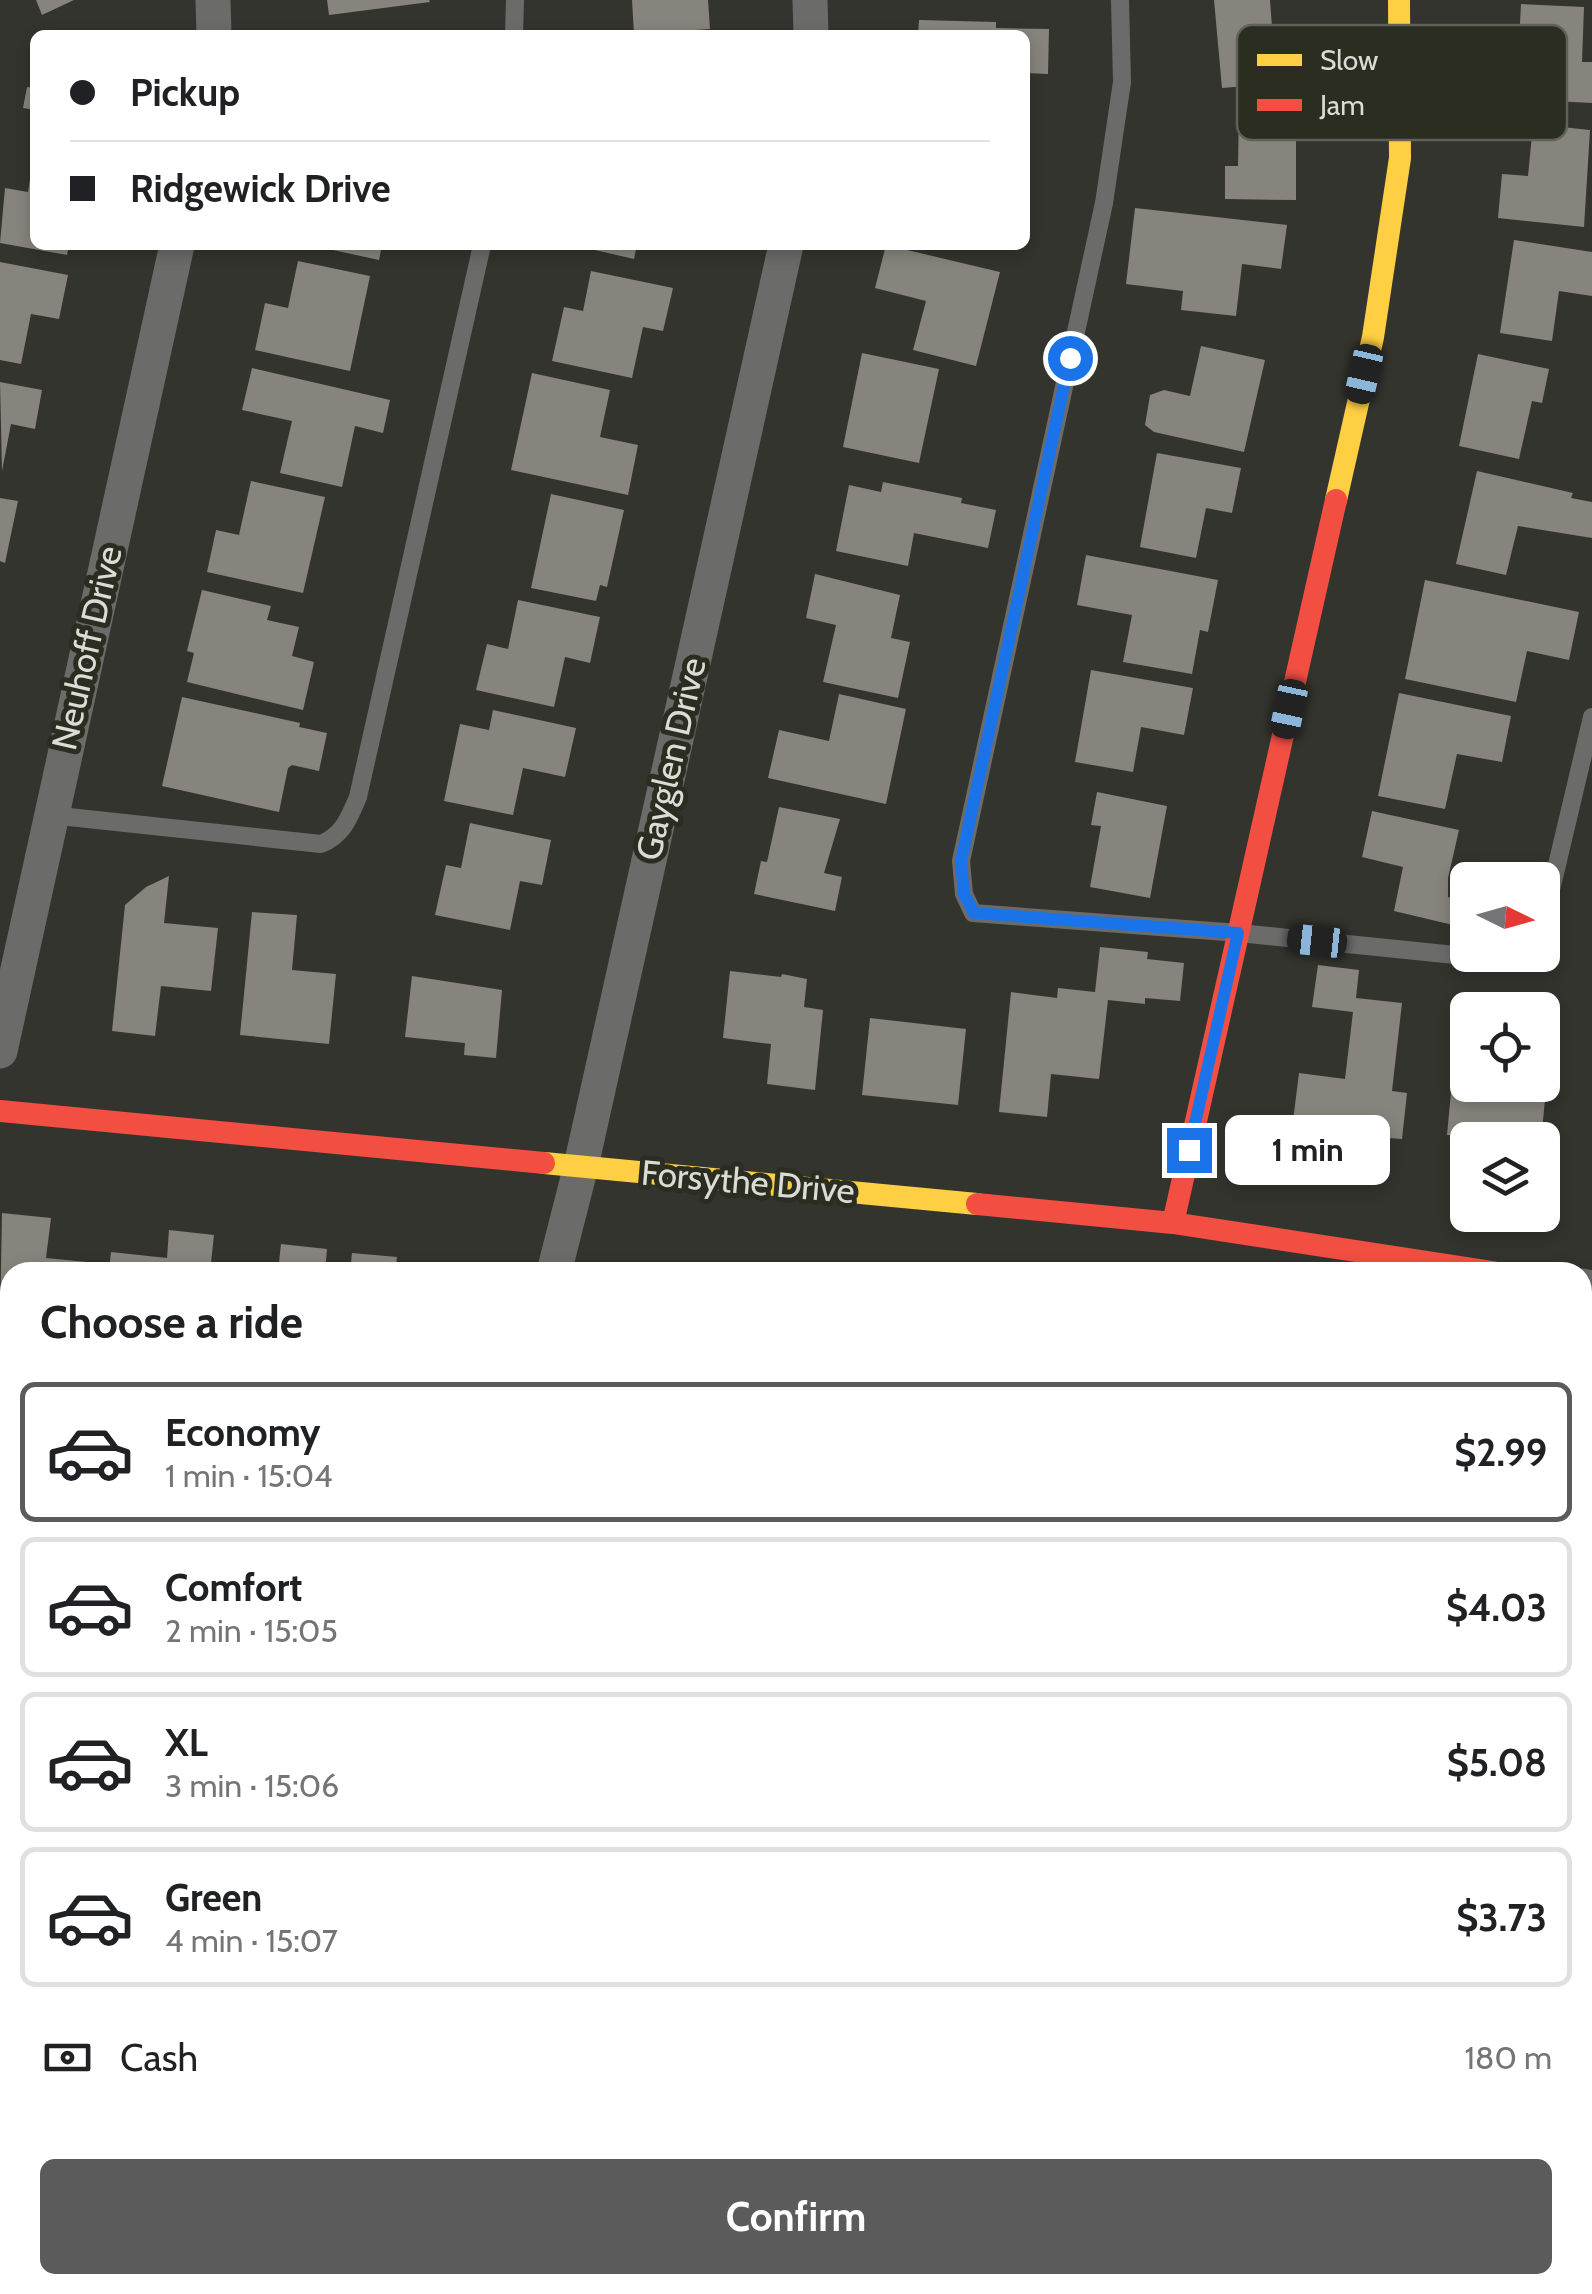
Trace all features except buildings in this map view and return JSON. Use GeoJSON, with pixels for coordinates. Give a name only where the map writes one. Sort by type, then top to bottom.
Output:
{"type":"FeatureCollection","features":[{"type":"Feature","properties":{"kind":"street"},"geometry":{"type":"LineString","coordinates":[[213,0],[214,30]]}},
{"type":"Feature","properties":{"kind":"street"},"geometry":{"type":"LineString","coordinates":[[810,0],[811,30]]}},
{"type":"Feature","properties":{"kind":"street"},"geometry":{"type":"LineString","coordinates":[[1399,0],[1399,25]]}},
{"type":"Feature","properties":{"kind":"street"},"geometry":{"type":"LineString","coordinates":[[1172,1223],[1372,337],[1400,140]]}},
{"type":"Feature","properties":{"kind":"street","name":"Neuhoff Drive"},"geometry":{"type":"LineString","coordinates":[[0,1051],[176,250]]}},
{"type":"Feature","properties":{"kind":"street","name":"Gayglen Drive"},"geometry":{"type":"LineString","coordinates":[[556,1262],[785,250]]}},
{"type":"Feature","properties":{"kind":"street","name":"Forsythe Drive"},"geometry":{"type":"LineString","coordinates":[[0,1110],[1172,1223],[1428,1262]]}},
{"type":"Feature","properties":{"kind":"lane"},"geometry":{"type":"LineString","coordinates":[[514,0],[514,30]]}},
{"type":"Feature","properties":{"kind":"lane"},"geometry":{"type":"LineString","coordinates":[[1120,0],[1122,82],[1104,204],[961,861],[964,894],[974,913],[1238,933],[1450,955]]}},
{"type":"Feature","properties":{"kind":"lane"},"geometry":{"type":"LineString","coordinates":[[50,815],[321,844],[336,838],[358,798],[481,250]]}},
{"type":"Feature","properties":{"kind":"lane"},"geometry":{"type":"LineString","coordinates":[[1558,862],[1592,718]]}},
{"type":"Feature","properties":{"kind":"traffic: slow"},"geometry":{"type":"LineString","coordinates":[[1399,0],[1399,25]]}},
{"type":"Feature","properties":{"kind":"traffic: slow"},"geometry":{"type":"LineString","coordinates":[[1336,500],[1373,337],[1400,140]]}},
{"type":"Feature","properties":{"kind":"traffic: slow"},"geometry":{"type":"LineString","coordinates":[[544,1163],[977,1204]]}},
{"type":"Feature","properties":{"kind":"traffic: jam"},"geometry":{"type":"LineString","coordinates":[[1173,1223],[1336,500]]}},
{"type":"Feature","properties":{"kind":"traffic: jam"},"geometry":{"type":"LineString","coordinates":[[0,1111],[544,1163]]}},
{"type":"Feature","properties":{"kind":"traffic: jam"},"geometry":{"type":"LineString","coordinates":[[977,1204],[1173,1223],[1428,1262]]}},
{"type":"Feature","properties":{"kind":"route"},"geometry":{"type":"LineString","coordinates":[[1070,358],[961,861],[964,894],[974,913],[1238,933],[1189,1150]]}}]}
